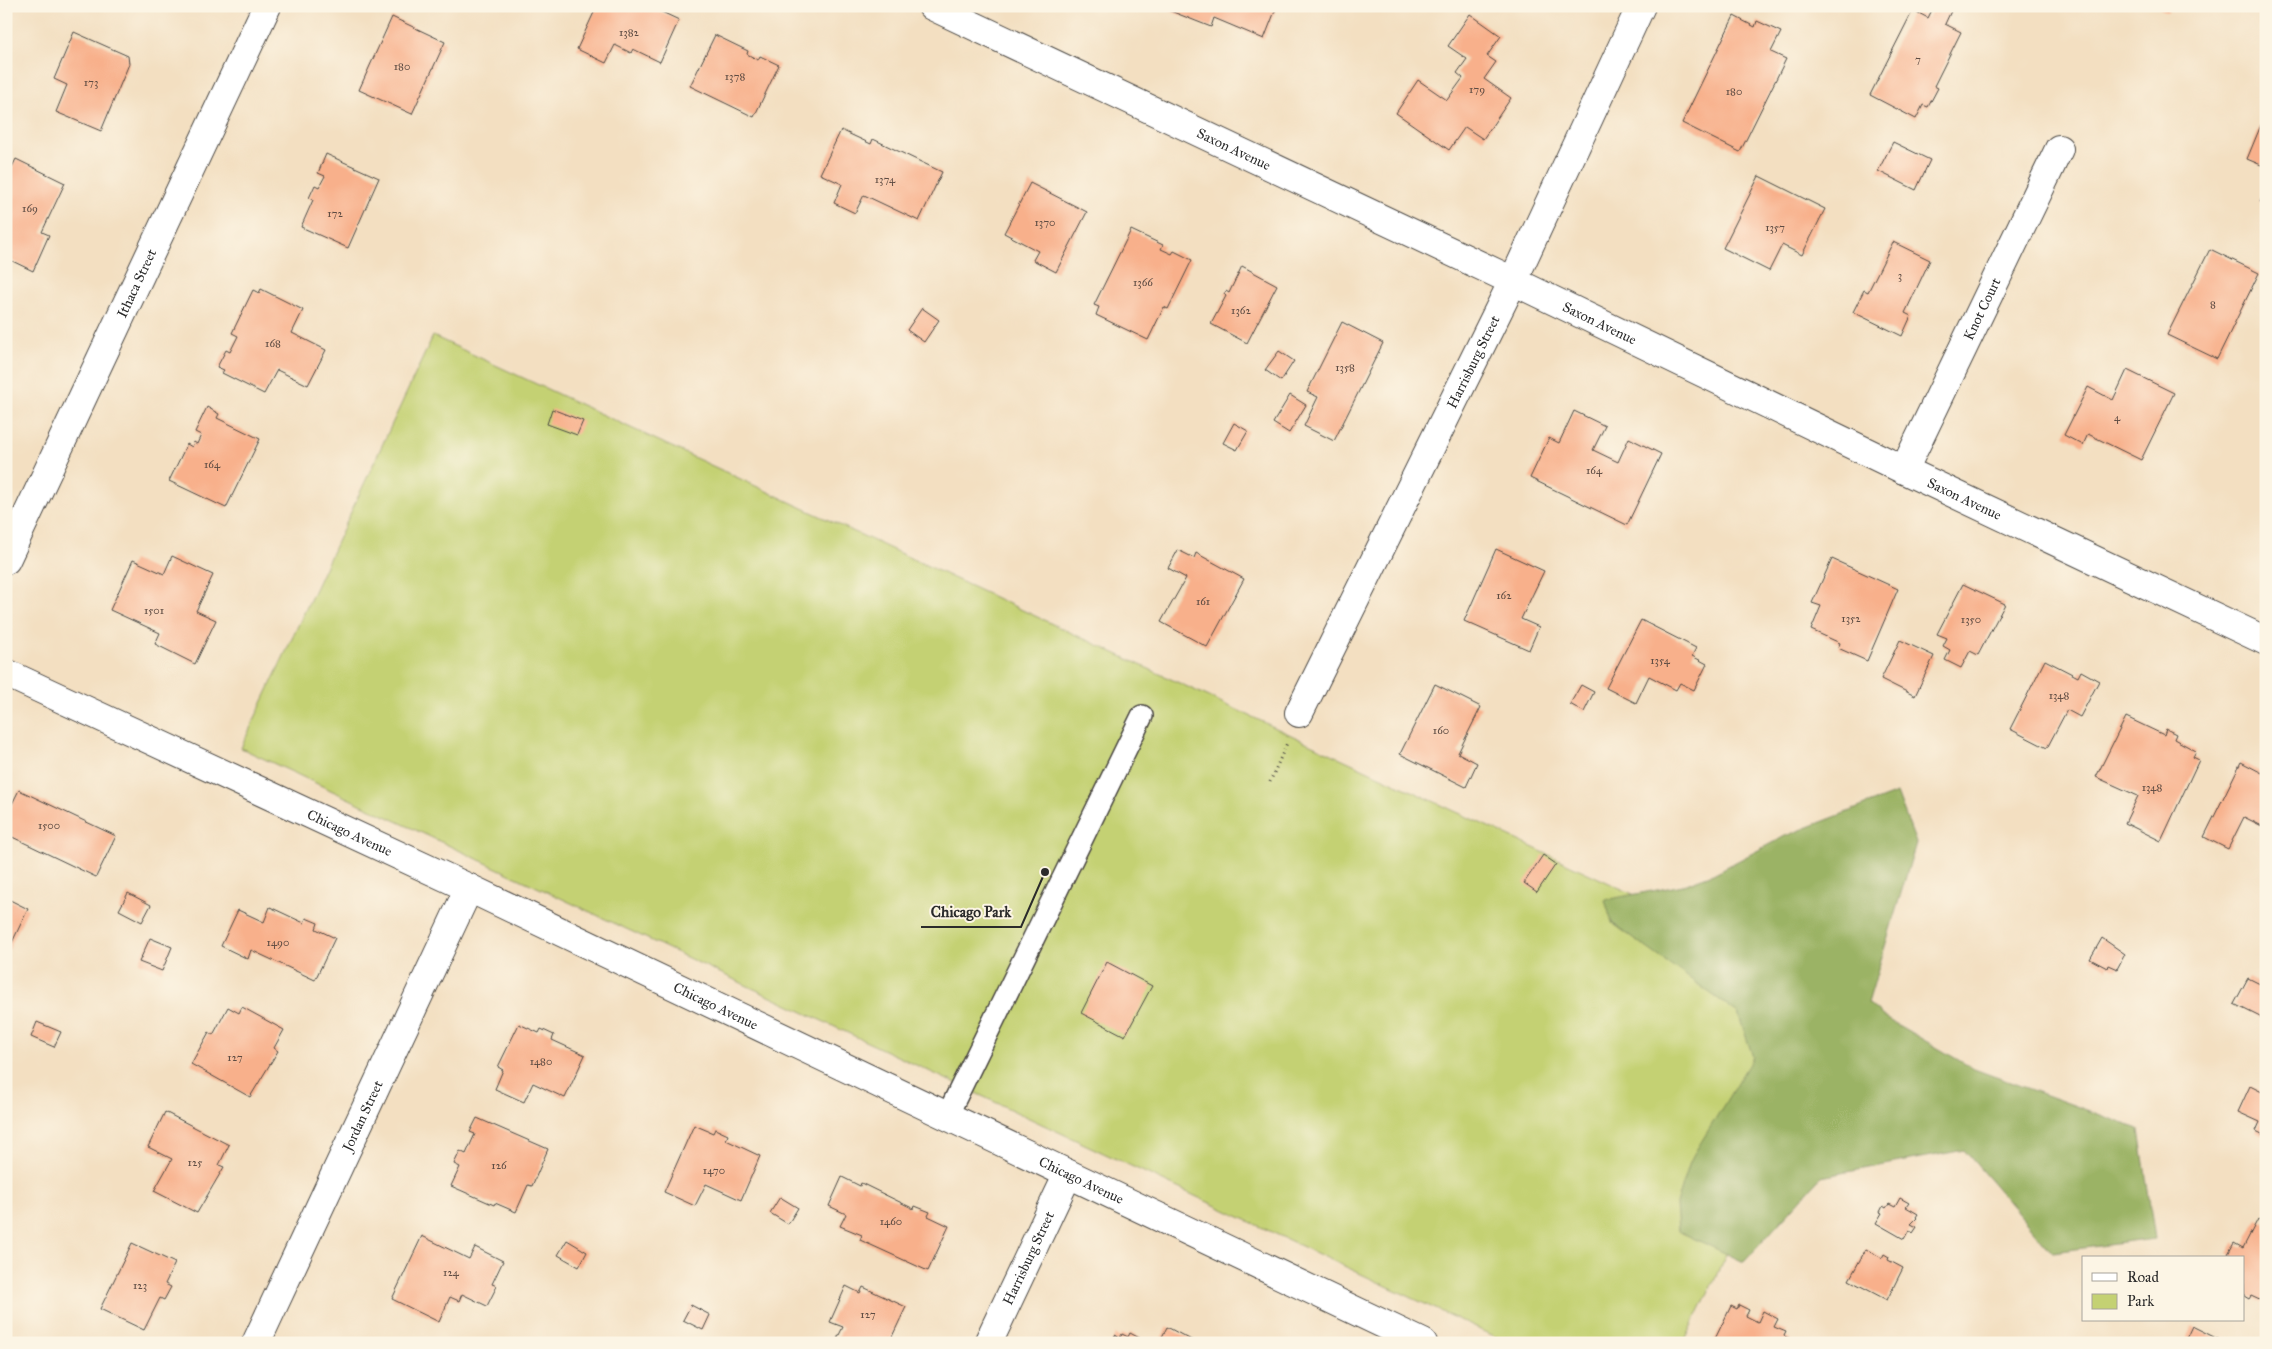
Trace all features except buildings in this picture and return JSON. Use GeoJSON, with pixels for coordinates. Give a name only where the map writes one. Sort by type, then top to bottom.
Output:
{"type":"FeatureCollection","features":[{"type":"Feature","properties":{"kind":"street","name":"Ithaca Street"},"geometry":{"type":"LineString","coordinates":[[6,560],[267,6]]}},
{"type":"Feature","properties":{"kind":"street","name":"Saxon Avenue"},"geometry":{"type":"LineString","coordinates":[[932,6],[1513,280],[1904,470],[2266,642]]}},
{"type":"Feature","properties":{"kind":"street","name":"Harrisburg Street"},"geometry":{"type":"LineString","coordinates":[[1300,713],[1513,280],[1641,6]]}},
{"type":"Feature","properties":{"kind":"street","name":"Knot Court"},"geometry":{"type":"LineString","coordinates":[[1904,470],[2059,149]]}},
{"type":"Feature","properties":{"kind":"street","name":"Chicago Avenue"},"geometry":{"type":"LineString","coordinates":[[6,672],[469,888],[1423,1343]]}},
{"type":"Feature","properties":{"kind":"street","name":"Jordan Street"},"geometry":{"type":"LineString","coordinates":[[256,1343],[469,888]]}},
{"type":"Feature","properties":{"kind":"street","name":"Harrisburg Street"},"geometry":{"type":"LineString","coordinates":[[988,1343],[1068,1174]]}},
{"type":"Feature","properties":{"kind":"lane"},"geometry":{"type":"LineString","coordinates":[[947,1116],[1142,716]]}},
{"type":"Feature","properties":{"kind":"path"},"geometry":{"type":"LineString","coordinates":[[1270,782],[1300,713]]}},
{"type":"Feature","properties":{"kind":"green space"},"geometry":{"type":"Polygon","coordinates":[[[433,336],[1850,995],[1684,1343],[1508,1343],[241,748],[433,336]]]}},
{"type":"Feature","properties":{"kind":"green space"},"geometry":{"type":"Polygon","coordinates":[[[1897,793],[1916,843],[1868,1003],[1884,1017],[1974,1069],[2139,1129],[2155,1239],[2052,1252],[1964,1150],[1821,1177],[1744,1262],[1678,1231],[1676,1204],[1689,1162],[1753,1057],[1738,1013],[1612,923],[1605,900],[1683,885],[1713,874],[1785,836],[1897,793]]]}},
{"type":"Feature","properties":{"kind":"place","name":"Chicago Park"},"geometry":{"type":"Point","coordinates":[1045,872]}}]}
